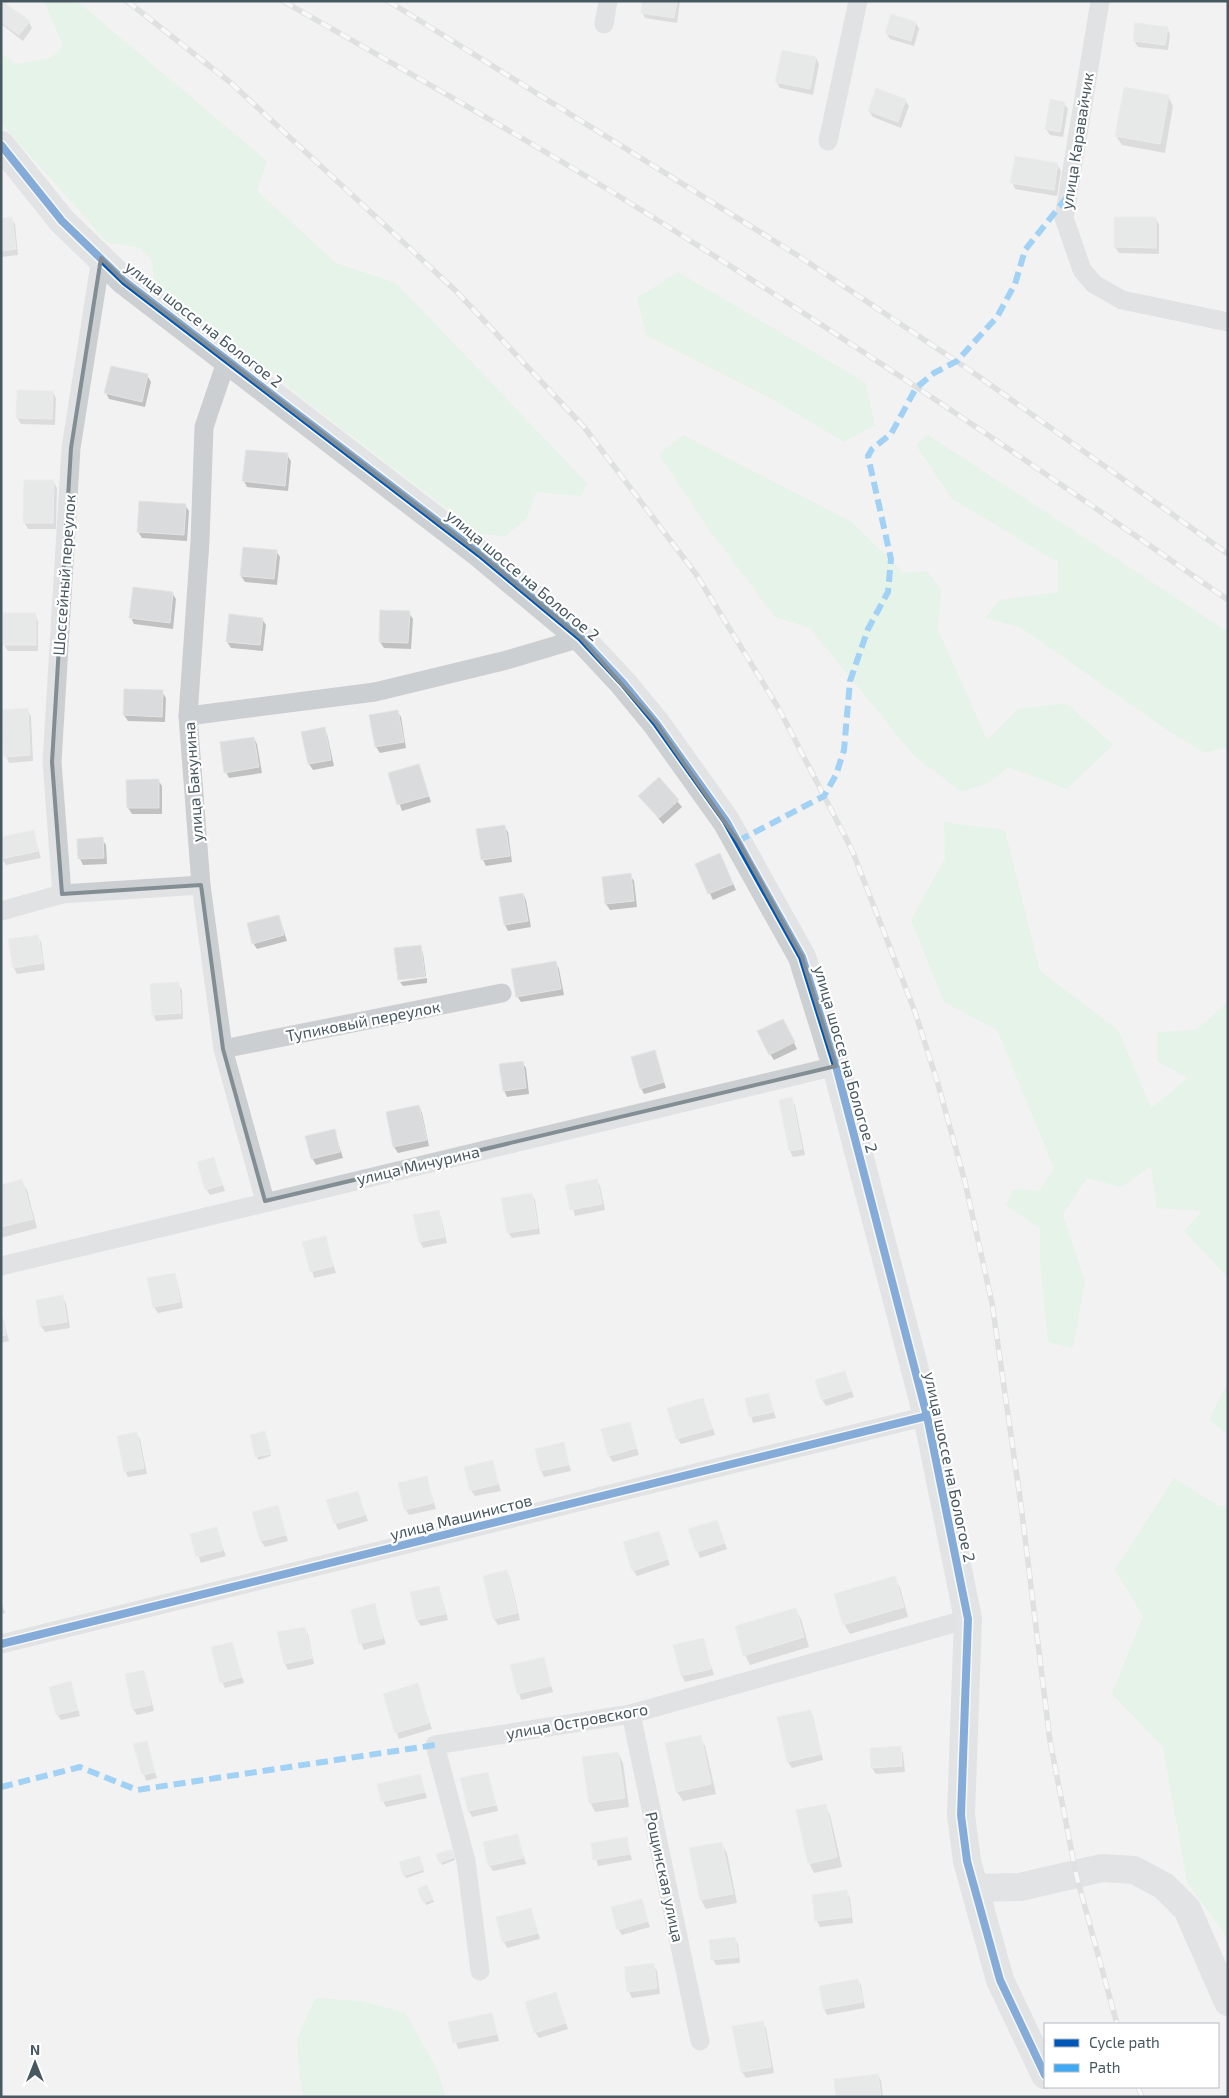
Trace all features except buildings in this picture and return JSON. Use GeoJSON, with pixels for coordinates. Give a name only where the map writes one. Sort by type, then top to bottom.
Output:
{"type":"FeatureCollection","features":[{"type":"Feature","properties":{"kind":"street"},"geometry":{"type":"LineString","coordinates":[[604,24],[608,1]]}},
{"type":"Feature","properties":{"kind":"street"},"geometry":{"type":"LineString","coordinates":[[828,141],[858,1]]}},
{"type":"Feature","properties":{"kind":"street","name":"улица Каравайчик"},"geometry":{"type":"LineString","coordinates":[[1100,1],[1064,218],[1082,270],[1094,284],[1122,300],[1228,322]]}},
{"type":"Feature","properties":{"kind":"street","name":"улица шоссе на Бологое 2"},"geometry":{"type":"LineString","coordinates":[[1,145],[62,221],[124,282],[480,554],[581,638],[623,683],[656,723],[726,821],[802,957],[836,1066],[927,1416],[968,1619],[961,1815],[967,1861],[1000,1980],[1044,2073]]}},
{"type":"Feature","properties":{"kind":"street","name":"Шоссейный переулок"},"geometry":{"type":"LineString","coordinates":[[62,894],[52,762],[71,448],[101,258]]}},
{"type":"Feature","properties":{"kind":"street","name":"улица Бакунина"},"geometry":{"type":"LineString","coordinates":[[226,360],[204,426],[200,541],[188,716],[201,886],[223,1050],[265,1201]]}},
{"type":"Feature","properties":{"kind":"street"},"geometry":{"type":"LineString","coordinates":[[188,716],[375,692],[508,660],[581,638]]}},
{"type":"Feature","properties":{"kind":"street"},"geometry":{"type":"LineString","coordinates":[[1,911],[62,894],[201,886]]}},
{"type":"Feature","properties":{"kind":"street","name":"Тупиковый переулок"},"geometry":{"type":"LineString","coordinates":[[223,1050],[502,993]]}},
{"type":"Feature","properties":{"kind":"street","name":"улица Мичурина"},"geometry":{"type":"LineString","coordinates":[[1,1266],[265,1201],[836,1066]]}},
{"type":"Feature","properties":{"kind":"street","name":"улица Машинистов"},"geometry":{"type":"LineString","coordinates":[[1,1644],[927,1416]]}},
{"type":"Feature","properties":{"kind":"street","name":"улица Островского"},"geometry":{"type":"LineString","coordinates":[[480,1971],[466,1861],[435,1745],[631,1714],[968,1619]]}},
{"type":"Feature","properties":{"kind":"street","name":"Рощинская улица"},"geometry":{"type":"LineString","coordinates":[[631,1714],[700,2041]]}},
{"type":"Feature","properties":{"kind":"street"},"geometry":{"type":"LineString","coordinates":[[975,1888],[1020,1888],[1102,1868],[1134,1870],[1164,1886],[1187,1909],[1228,2002]]}},
{"type":"Feature","properties":{"kind":"highlighted area"},"geometry":{"type":"Polygon","coordinates":[[[101,258],[124,281],[480,554],[581,638],[656,723],[738,841],[802,957],[836,1066],[265,1201],[223,1049],[201,885],[62,894],[52,762],[71,448],[101,258]]]}},
{"type":"Feature","properties":{"kind":"green space"},"geometry":{"type":"Polygon","coordinates":[[[44,1],[77,1],[267,161],[257,191],[336,263],[396,283],[587,483],[581,496],[536,492],[526,520],[505,536],[480,534],[154,285],[152,260],[140,248],[107,242],[1,123],[1,53],[16,64],[51,58],[63,46],[44,1]]]}},
{"type":"Feature","properties":{"kind":"green space"},"geometry":{"type":"Polygon","coordinates":[[[678,272],[866,383],[875,425],[844,442],[776,401],[646,335],[637,298],[678,272]]]}},
{"type":"Feature","properties":{"kind":"green space"},"geometry":{"type":"Polygon","coordinates":[[[683,435],[852,522],[904,573],[927,571],[941,590],[938,629],[987,740],[1018,709],[1066,703],[1113,745],[1067,789],[1008,767],[990,782],[962,792],[914,756],[810,628],[775,617],[705,524],[659,454],[683,435]]]}},
{"type":"Feature","properties":{"kind":"green space"},"geometry":{"type":"Polygon","coordinates":[[[928,435],[1228,632],[1228,747],[1205,753],[1170,732],[1020,627],[985,618],[1000,600],[1058,592],[1058,562],[951,498],[916,445],[928,435]]]}},
{"type":"Feature","properties":{"kind":"green space"},"geometry":{"type":"Polygon","coordinates":[[[944,822],[1005,830],[1040,971],[1119,1031],[1151,1108],[1188,1078],[1157,1061],[1157,1032],[1196,1030],[1228,1002],[1228,1278],[1184,1231],[1202,1211],[1157,1208],[1151,1166],[1121,1187],[1087,1178],[1063,1214],[1085,1282],[1073,1348],[1048,1342],[1040,1264],[1040,1228],[1006,1205],[1013,1189],[1039,1191],[1054,1168],[997,1030],[944,1002],[911,920],[945,858],[944,822]]]}},
{"type":"Feature","properties":{"kind":"green space"},"geometry":{"type":"Polygon","coordinates":[[[1228,1381],[1228,1435],[1209,1420],[1228,1381]]]}},
{"type":"Feature","properties":{"kind":"green space"},"geometry":{"type":"Polygon","coordinates":[[[1174,1478],[1219,1506],[1228,1505],[1228,1943],[1224,1933],[1187,1882],[1163,1747],[1112,1694],[1143,1616],[1115,1570],[1174,1478]]]}},
{"type":"Feature","properties":{"kind":"green space"},"geometry":{"type":"Polygon","coordinates":[[[315,1998],[362,2001],[405,2013],[435,2065],[446,2097],[304,2097],[299,2073],[297,2039],[315,1998]]]}},
{"type":"Feature","properties":{"kind":"railway"},"geometry":{"type":"LineString","coordinates":[[127,1],[231,83],[457,292],[584,427],[696,574],[779,709],[852,850],[915,1012],[938,1084],[965,1182],[992,1303],[1021,1505],[1050,1741],[1076,1874],[1117,2023]]}},
{"type":"Feature","properties":{"kind":"railway"},"geometry":{"type":"LineString","coordinates":[[283,1],[447,94],[688,239],[921,390],[1228,600]]}},
{"type":"Feature","properties":{"kind":"railway"},"geometry":{"type":"LineString","coordinates":[[388,1],[797,255],[971,371],[1228,554]]}},
{"type":"Feature","properties":{"kind":"railway"},"geometry":{"type":"LineString","coordinates":[[1138,2088],[1142,2097]]}},
{"type":"Feature","properties":{"kind":"marked path"},"geometry":{"type":"LineString","coordinates":[[738,841],[824,796],[836,775],[844,750],[850,681],[868,629],[888,592],[891,559],[868,456],[872,449],[891,434],[916,388],[934,373],[957,361],[997,317],[1015,284],[1025,250],[1068,196]]}},
{"type":"Feature","properties":{"kind":"marked path"},"geometry":{"type":"LineString","coordinates":[[1,1787],[80,1767],[137,1790],[435,1745]]}},
{"type":"Feature","properties":{"kind":"cycle path"},"geometry":{"type":"LineString","coordinates":[[1,145],[62,221],[124,281],[480,554],[581,638],[623,683],[656,723],[726,821],[802,957],[836,1066],[927,1416],[968,1619],[961,1815],[967,1861],[1000,1980],[1044,2073]]}},
{"type":"Feature","properties":{"kind":"cycle path"},"geometry":{"type":"LineString","coordinates":[[1,1644],[927,1416]]}}]}
